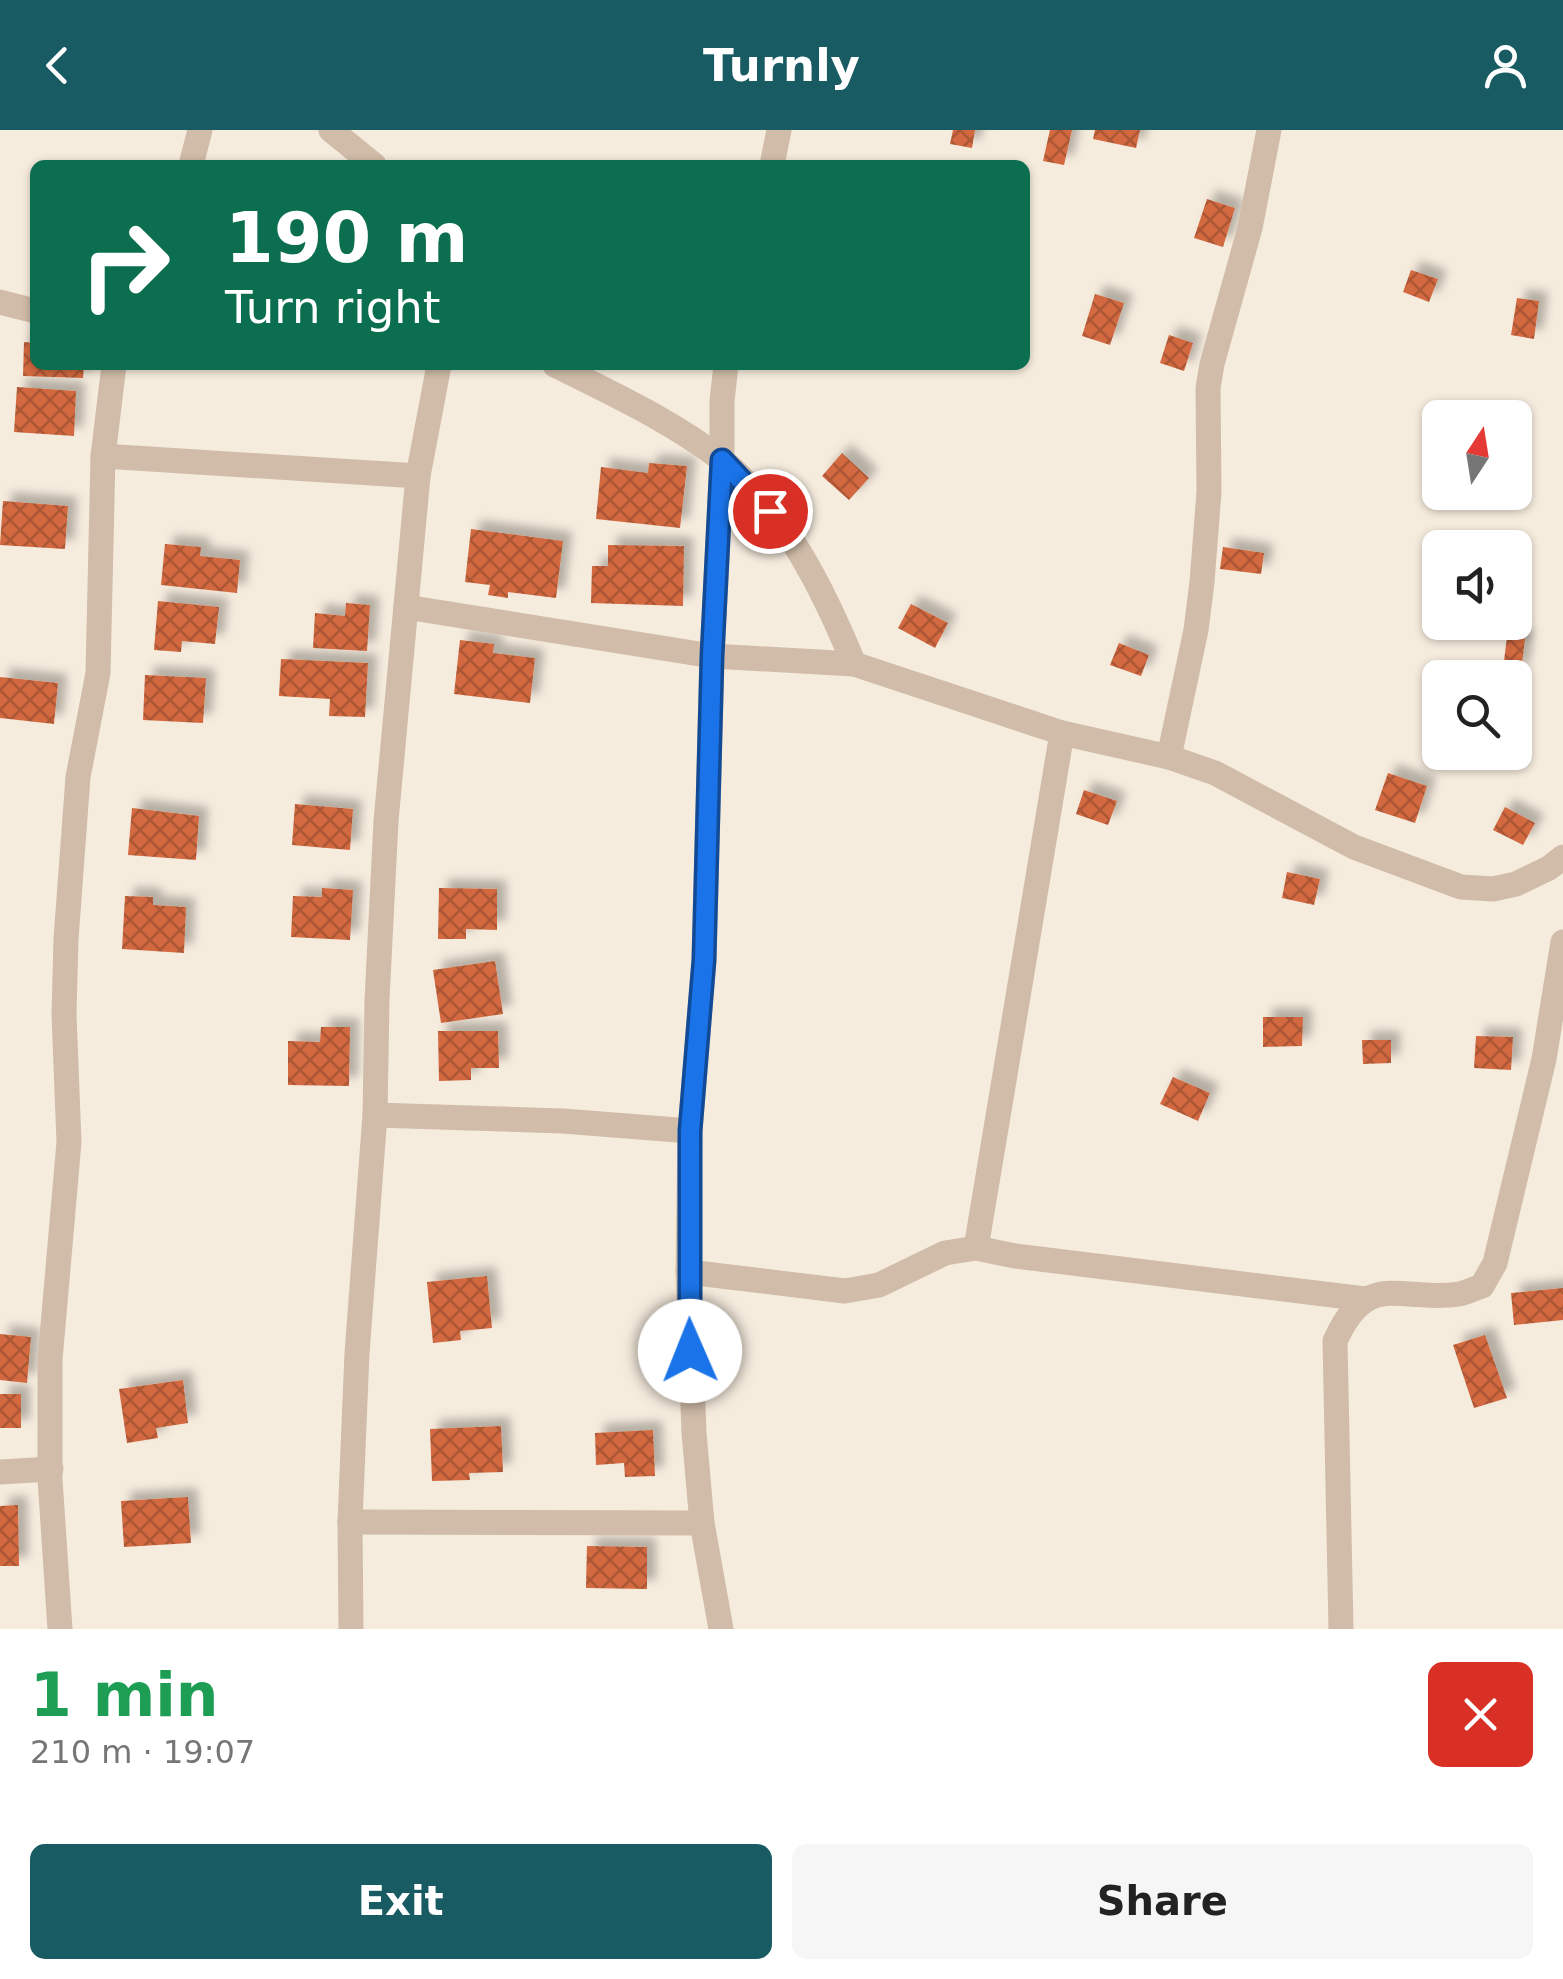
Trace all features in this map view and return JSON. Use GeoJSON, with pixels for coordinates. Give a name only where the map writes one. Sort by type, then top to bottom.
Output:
{"type":"FeatureCollection","features":[{"type":"Feature","properties":{"kind":"street"},"geometry":{"type":"LineString","coordinates":[[192,160],[200,130]]}},
{"type":"Feature","properties":{"kind":"street"},"geometry":{"type":"LineString","coordinates":[[331,130],[368,160]]}},
{"type":"Feature","properties":{"kind":"street"},"geometry":{"type":"LineString","coordinates":[[773,160],[778,130]]}},
{"type":"Feature","properties":{"kind":"street"},"geometry":{"type":"LineString","coordinates":[[1169,756],[1196,630],[1202,582],[1209,492],[1208,388],[1250,228],[1270,130]]}},
{"type":"Feature","properties":{"kind":"street"},"geometry":{"type":"LineString","coordinates":[[0,302],[30,310]]}},
{"type":"Feature","properties":{"kind":"street"},"geometry":{"type":"LineString","coordinates":[[60,1629],[50,1469],[50,1360],[70,1109],[64,1014],[66,939],[78,776],[98,673],[103,456],[113,370]]}},
{"type":"Feature","properties":{"kind":"street"},"geometry":{"type":"LineString","coordinates":[[351,1629],[350,1522],[357,1354],[376,1115],[386,821],[418,476],[439,370]]}},
{"type":"Feature","properties":{"kind":"street"},"geometry":{"type":"LineString","coordinates":[[565,370],[648,413],[722,460],[770,511],[804,560],[831,608],[854,664]]}},
{"type":"Feature","properties":{"kind":"street"},"geometry":{"type":"LineString","coordinates":[[721,1629],[702,1523],[688,1272],[690,1131],[704,960],[712,656],[725,370]]}},
{"type":"Feature","properties":{"kind":"street"},"geometry":{"type":"LineString","coordinates":[[103,456],[418,476]]}},
{"type":"Feature","properties":{"kind":"street"},"geometry":{"type":"LineString","coordinates":[[406,607],[712,656],[854,664],[1062,733],[1169,756],[1215,772],[1354,846],[1461,886],[1493,889],[1516,884],[1563,857]]}},
{"type":"Feature","properties":{"kind":"street"},"geometry":{"type":"LineString","coordinates":[[976,1248],[1062,733]]}},
{"type":"Feature","properties":{"kind":"street"},"geometry":{"type":"LineString","coordinates":[[688,1272],[845,1291],[880,1285],[928,1259],[976,1248],[1365,1299],[1388,1292],[1459,1294],[1482,1286],[1494,1263],[1544,1059],[1563,942]]}},
{"type":"Feature","properties":{"kind":"street"},"geometry":{"type":"LineString","coordinates":[[376,1115],[563,1120],[690,1131]]}},
{"type":"Feature","properties":{"kind":"street"},"geometry":{"type":"LineString","coordinates":[[1341,1629],[1335,1341],[1347,1315],[1365,1299]]}},
{"type":"Feature","properties":{"kind":"street"},"geometry":{"type":"LineString","coordinates":[[0,1472],[50,1469]]}},
{"type":"Feature","properties":{"kind":"street"},"geometry":{"type":"LineString","coordinates":[[350,1522],[702,1523]]}},
{"type":"Feature","properties":{"kind":"building"},"geometry":{"type":"Polygon","coordinates":[[[953,130],[975,130],[972,148],[950,144],[953,130]]]}},
{"type":"Feature","properties":{"kind":"building"},"geometry":{"type":"Polygon","coordinates":[[[1050,130],[1072,130],[1064,165],[1043,161],[1050,130]]]}},
{"type":"Feature","properties":{"kind":"building"},"geometry":{"type":"Polygon","coordinates":[[[1095,130],[1140,130],[1136,148],[1093,139],[1095,130]]]}},
{"type":"Feature","properties":{"kind":"building"},"geometry":{"type":"Polygon","coordinates":[[[1207,199],[1235,208],[1223,247],[1194,238],[1207,199]]]}},
{"type":"Feature","properties":{"kind":"building"},"geometry":{"type":"Polygon","coordinates":[[[1411,270],[1438,279],[1429,302],[1403,292],[1411,270]]]}},
{"type":"Feature","properties":{"kind":"building"},"geometry":{"type":"Polygon","coordinates":[[[1095,294],[1124,303],[1110,345],[1082,336],[1095,294]]]}},
{"type":"Feature","properties":{"kind":"building"},"geometry":{"type":"Polygon","coordinates":[[[1517,298],[1539,301],[1534,339],[1511,335],[1517,298]]]}},
{"type":"Feature","properties":{"kind":"building"},"geometry":{"type":"Polygon","coordinates":[[[1169,335],[1193,343],[1184,371],[1160,363],[1169,335]]]}},
{"type":"Feature","properties":{"kind":"building"},"geometry":{"type":"Polygon","coordinates":[[[24,342],[30,343],[30,370],[84,370],[83,378],[23,376],[24,342]]]}},
{"type":"Feature","properties":{"kind":"building"},"geometry":{"type":"Polygon","coordinates":[[[17,387],[76,391],[74,436],[14,432],[17,387]]]}},
{"type":"Feature","properties":{"kind":"building"},"geometry":{"type":"Polygon","coordinates":[[[842,453],[869,478],[849,500],[822,476],[842,453]]]}},
{"type":"Feature","properties":{"kind":"building"},"geometry":{"type":"Polygon","coordinates":[[[649,463],[687,466],[680,528],[596,519],[601,467],[648,473],[649,463]]]}},
{"type":"Feature","properties":{"kind":"building"},"geometry":{"type":"Polygon","coordinates":[[[3,501],[68,506],[65,549],[0,545],[3,501]]]}},
{"type":"Feature","properties":{"kind":"building"},"geometry":{"type":"Polygon","coordinates":[[[471,529],[563,541],[556,598],[508,592],[508,598],[488,595],[490,585],[465,582],[471,529]]]}},
{"type":"Feature","properties":{"kind":"building"},"geometry":{"type":"Polygon","coordinates":[[[165,544],[201,547],[200,556],[240,560],[237,593],[161,585],[165,544]]]}},
{"type":"Feature","properties":{"kind":"building"},"geometry":{"type":"Polygon","coordinates":[[[608,545],[684,546],[683,606],[591,603],[592,566],[608,566],[608,545]]]}},
{"type":"Feature","properties":{"kind":"building"},"geometry":{"type":"Polygon","coordinates":[[[1223,547],[1264,553],[1261,574],[1220,569],[1223,547]]]}},
{"type":"Feature","properties":{"kind":"building"},"geometry":{"type":"Polygon","coordinates":[[[158,601],[219,607],[215,644],[182,641],[181,652],[154,650],[158,601]]]}},
{"type":"Feature","properties":{"kind":"building"},"geometry":{"type":"Polygon","coordinates":[[[346,603],[370,605],[367,651],[313,648],[315,613],[345,616],[346,603]]]}},
{"type":"Feature","properties":{"kind":"building"},"geometry":{"type":"Polygon","coordinates":[[[911,604],[948,623],[935,648],[898,628],[911,604]]]}},
{"type":"Feature","properties":{"kind":"building"},"geometry":{"type":"Polygon","coordinates":[[[460,640],[494,644],[493,653],[535,658],[530,703],[454,694],[460,640]]]}},
{"type":"Feature","properties":{"kind":"building"},"geometry":{"type":"Polygon","coordinates":[[[1507,640],[1525,640],[1522,660],[1504,660],[1507,640]]]}},
{"type":"Feature","properties":{"kind":"building"},"geometry":{"type":"Polygon","coordinates":[[[1119,643],[1149,655],[1141,676],[1110,665],[1119,643]]]}},
{"type":"Feature","properties":{"kind":"building"},"geometry":{"type":"Polygon","coordinates":[[[281,659],[368,663],[365,717],[329,716],[330,699],[279,696],[281,659]]]}},
{"type":"Feature","properties":{"kind":"building"},"geometry":{"type":"Polygon","coordinates":[[[145,675],[206,678],[203,723],[143,720],[145,675]]]}},
{"type":"Feature","properties":{"kind":"building"},"geometry":{"type":"Polygon","coordinates":[[[0,677],[58,683],[54,724],[0,718],[0,677]]]}},
{"type":"Feature","properties":{"kind":"building"},"geometry":{"type":"Polygon","coordinates":[[[1388,773],[1427,786],[1415,823],[1375,810],[1388,773]]]}},
{"type":"Feature","properties":{"kind":"building"},"geometry":{"type":"Polygon","coordinates":[[[1084,790],[1117,801],[1108,825],[1076,814],[1084,790]]]}},
{"type":"Feature","properties":{"kind":"building"},"geometry":{"type":"Polygon","coordinates":[[[295,804],[353,809],[350,850],[292,845],[295,804]]]}},
{"type":"Feature","properties":{"kind":"building"},"geometry":{"type":"Polygon","coordinates":[[[1505,807],[1535,823],[1523,845],[1493,830],[1505,807]]]}},
{"type":"Feature","properties":{"kind":"building"},"geometry":{"type":"Polygon","coordinates":[[[132,808],[199,816],[196,860],[128,855],[132,808]]]}},
{"type":"Feature","properties":{"kind":"building"},"geometry":{"type":"Polygon","coordinates":[[[1287,872],[1320,879],[1314,905],[1282,898],[1287,872]]]}},
{"type":"Feature","properties":{"kind":"building"},"geometry":{"type":"Polygon","coordinates":[[[322,888],[353,890],[350,940],[291,937],[293,896],[322,897],[322,888]]]}},
{"type":"Feature","properties":{"kind":"building"},"geometry":{"type":"Polygon","coordinates":[[[439,888],[497,889],[497,930],[466,929],[466,939],[438,939],[439,888]]]}},
{"type":"Feature","properties":{"kind":"building"},"geometry":{"type":"Polygon","coordinates":[[[125,896],[153,897],[153,905],[186,907],[184,953],[122,949],[125,896]]]}},
{"type":"Feature","properties":{"kind":"building"},"geometry":{"type":"Polygon","coordinates":[[[495,961],[503,1014],[441,1023],[433,970],[495,961]]]}},
{"type":"Feature","properties":{"kind":"building"},"geometry":{"type":"Polygon","coordinates":[[[1263,1017],[1303,1017],[1302,1046],[1263,1047],[1263,1017]]]}},
{"type":"Feature","properties":{"kind":"building"},"geometry":{"type":"Polygon","coordinates":[[[321,1027],[350,1027],[349,1086],[288,1085],[288,1041],[320,1042],[321,1027]]]}},
{"type":"Feature","properties":{"kind":"building"},"geometry":{"type":"Polygon","coordinates":[[[438,1031],[498,1031],[499,1068],[471,1068],[471,1080],[439,1081],[438,1031]]]}},
{"type":"Feature","properties":{"kind":"building"},"geometry":{"type":"Polygon","coordinates":[[[1476,1036],[1513,1037],[1511,1070],[1474,1068],[1476,1036]]]}},
{"type":"Feature","properties":{"kind":"building"},"geometry":{"type":"Polygon","coordinates":[[[1362,1040],[1391,1040],[1391,1063],[1363,1064],[1362,1040]]]}},
{"type":"Feature","properties":{"kind":"building"},"geometry":{"type":"Polygon","coordinates":[[[1173,1077],[1210,1093],[1198,1121],[1160,1104],[1173,1077]]]}},
{"type":"Feature","properties":{"kind":"building"},"geometry":{"type":"Polygon","coordinates":[[[487,1276],[492,1328],[460,1331],[461,1340],[433,1343],[427,1282],[487,1276]]]}},
{"type":"Feature","properties":{"kind":"building"},"geometry":{"type":"Polygon","coordinates":[[[1563,1288],[1563,1320],[1514,1325],[1511,1293],[1563,1288]]]}},
{"type":"Feature","properties":{"kind":"building"},"geometry":{"type":"Polygon","coordinates":[[[0,1334],[31,1337],[27,1383],[0,1380],[0,1334]]]}},
{"type":"Feature","properties":{"kind":"building"},"geometry":{"type":"Polygon","coordinates":[[[1485,1335],[1507,1398],[1474,1408],[1453,1345],[1485,1335]]]}},
{"type":"Feature","properties":{"kind":"building"},"geometry":{"type":"Polygon","coordinates":[[[183,1380],[188,1423],[156,1428],[158,1438],[127,1443],[119,1389],[183,1380]]]}},
{"type":"Feature","properties":{"kind":"building"},"geometry":{"type":"Polygon","coordinates":[[[0,1394],[21,1394],[21,1428],[0,1428],[0,1394]]]}},
{"type":"Feature","properties":{"kind":"building"},"geometry":{"type":"Polygon","coordinates":[[[501,1426],[503,1472],[469,1473],[470,1480],[432,1481],[430,1429],[501,1426]]]}},
{"type":"Feature","properties":{"kind":"building"},"geometry":{"type":"Polygon","coordinates":[[[653,1430],[655,1476],[625,1477],[624,1463],[596,1465],[595,1433],[653,1430]]]}},
{"type":"Feature","properties":{"kind":"building"},"geometry":{"type":"Polygon","coordinates":[[[188,1497],[191,1543],[124,1547],[121,1501],[188,1497]]]}},
{"type":"Feature","properties":{"kind":"building"},"geometry":{"type":"Polygon","coordinates":[[[18,1505],[19,1566],[0,1566],[0,1506],[18,1505]]]}},
{"type":"Feature","properties":{"kind":"building"},"geometry":{"type":"Polygon","coordinates":[[[587,1546],[647,1547],[647,1589],[586,1588],[587,1546]]]}},
{"type":"Feature","properties":{"kind":"route"},"geometry":{"type":"LineString","coordinates":[[690,1351],[690,1131],[704,960],[722,460],[770,511]]}}]}
